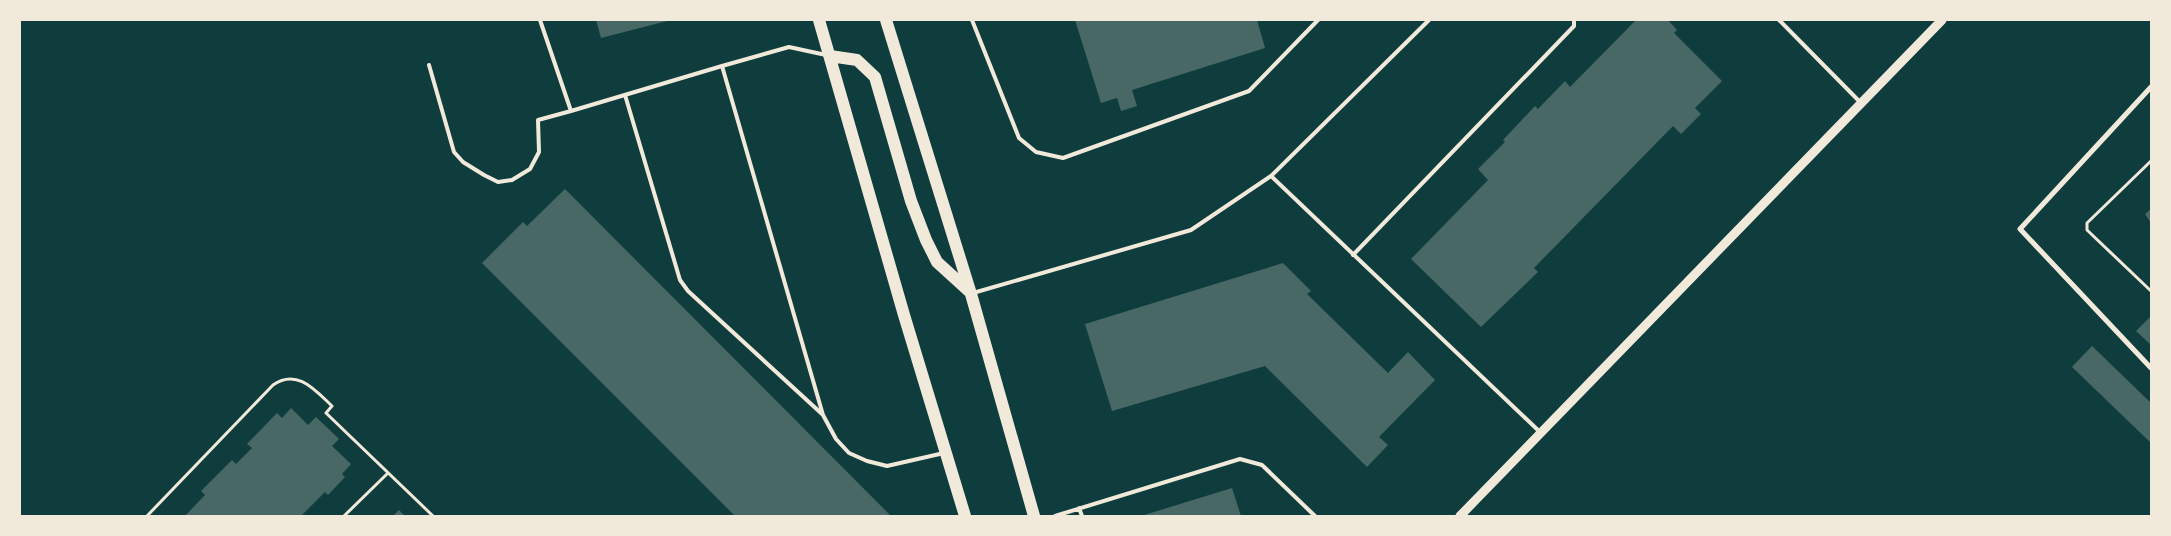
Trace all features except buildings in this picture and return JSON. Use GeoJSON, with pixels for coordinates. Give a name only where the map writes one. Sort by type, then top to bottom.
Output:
{"type":"FeatureCollection","features":[{"type":"Feature","properties":{"kind":"main road"},"geometry":{"type":"LineString","coordinates":[[819,20],[904,315],[965,516]]}},
{"type":"Feature","properties":{"kind":"main road"},"geometry":{"type":"LineString","coordinates":[[886,20],[972,294],[1034,516]]}},
{"type":"Feature","properties":{"kind":"main road"},"geometry":{"type":"LineString","coordinates":[[830,56],[857,60],[875,78],[911,201],[926,240],[937,262],[972,294]]}},
{"type":"Feature","properties":{"kind":"street"},"geometry":{"type":"LineString","coordinates":[[1460,516],[1942,20]]}},
{"type":"Feature","properties":{"kind":"street"},"geometry":{"type":"LineString","coordinates":[[2151,87],[2020,229],[2151,368]]}},
{"type":"Feature","properties":{"kind":"lane"},"geometry":{"type":"LineString","coordinates":[[540,20],[571,111]]}},
{"type":"Feature","properties":{"kind":"lane"},"geometry":{"type":"LineString","coordinates":[[972,20],[1019,138],[1036,152],[1063,158],[1249,91],[1318,20]]}},
{"type":"Feature","properties":{"kind":"lane"},"geometry":{"type":"LineString","coordinates":[[972,294],[1190,230],[1271,176],[1429,20]]}},
{"type":"Feature","properties":{"kind":"lane"},"geometry":{"type":"LineString","coordinates":[[1353,255],[1574,26],[1574,20]]}},
{"type":"Feature","properties":{"kind":"lane"},"geometry":{"type":"LineString","coordinates":[[1779,20],[1861,103]]}},
{"type":"Feature","properties":{"kind":"lane"},"geometry":{"type":"LineString","coordinates":[[429,65],[454,152],[472,168],[498,182],[512,180],[530,169],[539,152],[538,120],[789,47],[830,56]]}},
{"type":"Feature","properties":{"kind":"lane"},"geometry":{"type":"LineString","coordinates":[[722,66],[823,415],[836,440],[849,453],[867,461],[887,466],[946,452]]}},
{"type":"Feature","properties":{"kind":"lane"},"geometry":{"type":"LineString","coordinates":[[625,95],[680,280],[688,290],[823,415]]}},
{"type":"Feature","properties":{"kind":"lane"},"geometry":{"type":"LineString","coordinates":[[1271,176],[1541,434]]}},
{"type":"Feature","properties":{"kind":"lane"},"geometry":{"type":"LineString","coordinates":[[1055,516],[1240,459],[1262,466],[1315,516]]}},
{"type":"Feature","properties":{"kind":"lane"},"geometry":{"type":"LineString","coordinates":[[1080,508],[1082,516]]}},
{"type":"Feature","properties":{"kind":"path"},"geometry":{"type":"LineString","coordinates":[[2151,161],[2087,223],[2087,230],[2151,291]]}},
{"type":"Feature","properties":{"kind":"path"},"geometry":{"type":"LineString","coordinates":[[147,516],[273,385],[288,378],[312,387],[332,406],[326,413],[433,516]]}},
{"type":"Feature","properties":{"kind":"path"},"geometry":{"type":"LineString","coordinates":[[344,516],[388,473]]}}]}
